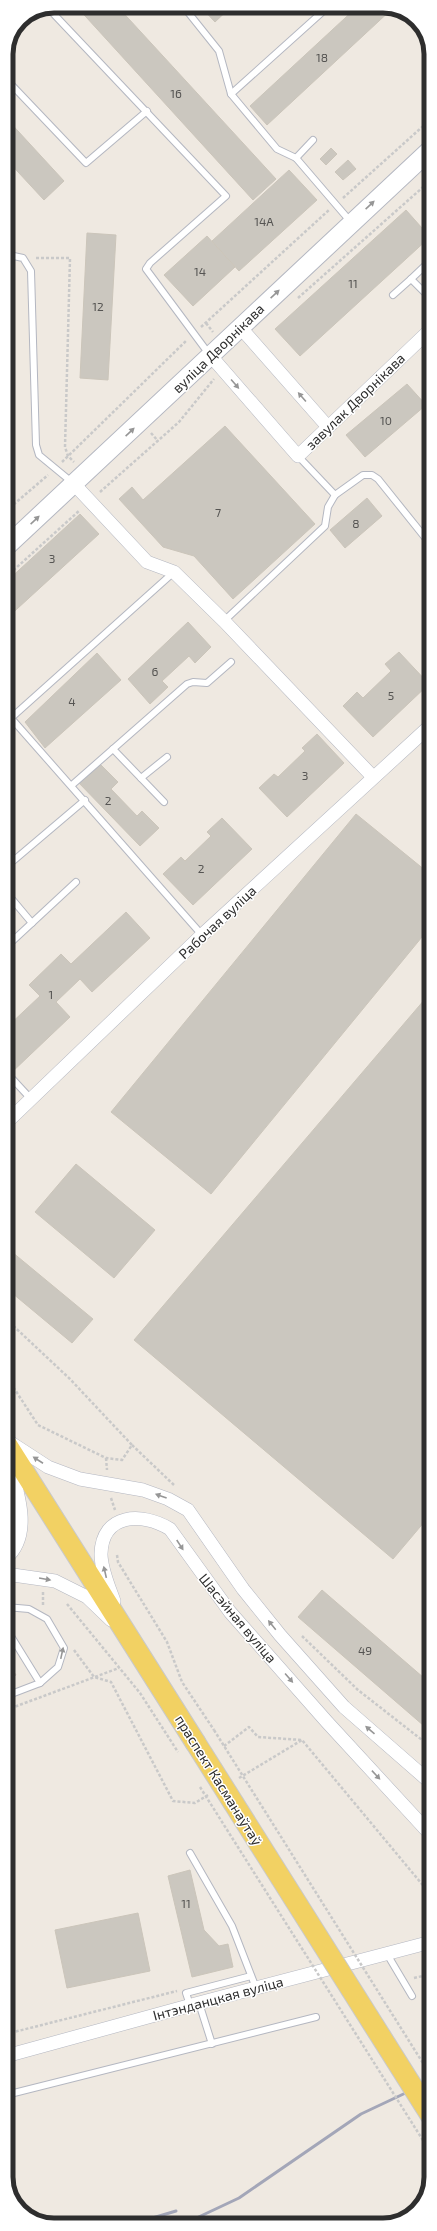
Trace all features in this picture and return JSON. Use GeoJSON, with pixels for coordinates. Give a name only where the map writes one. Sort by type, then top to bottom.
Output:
{"type":"FeatureCollection","features":[{"type":"Feature","properties":{"kind":"main road","name":"праспект Касманаўтаў"},"geometry":{"type":"LineString","coordinates":[[13,1454],[127,1635],[187,1747],[424,2105]]}},
{"type":"Feature","properties":{"kind":"street","name":"вуліца Дворнікава"},"geometry":{"type":"LineString","coordinates":[[13,541],[351,222],[424,155]]}},
{"type":"Feature","properties":{"kind":"street"},"geometry":{"type":"LineString","coordinates":[[240,327],[328,427]]}},
{"type":"Feature","properties":{"kind":"street","name":"завулак Дворнікава"},"geometry":{"type":"LineString","coordinates":[[298,456],[424,337]]}},
{"type":"Feature","properties":{"kind":"street"},"geometry":{"type":"LineString","coordinates":[[210,355],[298,456]]}},
{"type":"Feature","properties":{"kind":"street"},"geometry":{"type":"LineString","coordinates":[[80,479],[89,501],[147,562],[174,572],[224,621],[373,777]]}},
{"type":"Feature","properties":{"kind":"street","name":"Рабочая вуліца"},"geometry":{"type":"LineString","coordinates":[[13,1116],[202,935],[424,731]]}},
{"type":"Feature","properties":{"kind":"street","name":"Шасэйная вуліца"},"geometry":{"type":"LineString","coordinates":[[13,1444],[48,1467],[80,1479],[143,1490],[168,1499],[188,1510],[243,1589],[309,1668],[344,1707],[424,1777]]}},
{"type":"Feature","properties":{"kind":"street"},"geometry":{"type":"LineString","coordinates":[[13,1476],[20,1502],[20,1531],[13,1551]]}},
{"type":"Feature","properties":{"kind":"street","name":"Шасэйная вуліца"},"geometry":{"type":"LineString","coordinates":[[127,1635],[108,1585],[101,1555],[103,1540],[110,1529],[118,1522],[134,1518],[156,1521],[170,1529],[230,1612],[327,1722],[424,1827]]}},
{"type":"Feature","properties":{"kind":"street"},"geometry":{"type":"LineString","coordinates":[[13,1575],[55,1581],[87,1597],[127,1635]]}},
{"type":"Feature","properties":{"kind":"street","name":"Інтэнданцкая вуліца"},"geometry":{"type":"LineString","coordinates":[[13,2054],[194,2004],[254,1982],[387,1954],[424,1944]]}},
{"type":"Feature","properties":{"kind":"lane"},"geometry":{"type":"LineString","coordinates":[[53,13],[226,196],[150,263],[146,269],[210,355]]}},
{"type":"Feature","properties":{"kind":"lane"},"geometry":{"type":"LineString","coordinates":[[189,13],[219,51],[232,94],[277,149],[296,158],[351,222]]}},
{"type":"Feature","properties":{"kind":"lane"},"geometry":{"type":"LineString","coordinates":[[232,94],[321,13]]}},
{"type":"Feature","properties":{"kind":"lane"},"geometry":{"type":"LineString","coordinates":[[13,86],[86,163],[147,111]]}},
{"type":"Feature","properties":{"kind":"lane"},"geometry":{"type":"LineString","coordinates":[[296,158],[313,140]]}},
{"type":"Feature","properties":{"kind":"lane"},"geometry":{"type":"LineString","coordinates":[[13,256],[23,258],[32,271],[36,445],[39,455],[56,468],[80,479]]}},
{"type":"Feature","properties":{"kind":"lane"},"geometry":{"type":"LineString","coordinates":[[394,295],[424,267]]}},
{"type":"Feature","properties":{"kind":"lane"},"geometry":{"type":"LineString","coordinates":[[411,279],[424,292]]}},
{"type":"Feature","properties":{"kind":"lane"},"geometry":{"type":"LineString","coordinates":[[298,456],[335,495]]}},
{"type":"Feature","properties":{"kind":"lane"},"geometry":{"type":"LineString","coordinates":[[224,621],[325,526],[328,507],[335,495],[363,475],[372,475],[378,479],[424,536]]}},
{"type":"Feature","properties":{"kind":"lane"},"geometry":{"type":"LineString","coordinates":[[13,716],[174,572]]}},
{"type":"Feature","properties":{"kind":"lane"},"geometry":{"type":"LineString","coordinates":[[72,785],[188,684],[193,682],[207,683],[231,662]]}},
{"type":"Feature","properties":{"kind":"lane"},"geometry":{"type":"LineString","coordinates":[[13,720],[72,785],[202,935]]}},
{"type":"Feature","properties":{"kind":"lane"},"geometry":{"type":"LineString","coordinates":[[113,749],[164,802]]}},
{"type":"Feature","properties":{"kind":"lane"},"geometry":{"type":"LineString","coordinates":[[141,778],[167,757]]}},
{"type":"Feature","properties":{"kind":"lane"},"geometry":{"type":"LineString","coordinates":[[13,861],[85,800]]}},
{"type":"Feature","properties":{"kind":"lane"},"geometry":{"type":"LineString","coordinates":[[13,941],[76,882]]}},
{"type":"Feature","properties":{"kind":"lane"},"geometry":{"type":"LineString","coordinates":[[13,900],[32,923]]}},
{"type":"Feature","properties":{"kind":"lane"},"geometry":{"type":"LineString","coordinates":[[13,1080],[31,1099]]}},
{"type":"Feature","properties":{"kind":"lane"},"geometry":{"type":"LineString","coordinates":[[13,1608],[29,1609],[47,1620],[64,1648],[58,1667],[40,1683],[13,1693]]}},
{"type":"Feature","properties":{"kind":"lane"},"geometry":{"type":"LineString","coordinates":[[13,1639],[40,1683]]}},
{"type":"Feature","properties":{"kind":"lane"},"geometry":{"type":"LineString","coordinates":[[190,1853],[232,1926],[254,1982]]}},
{"type":"Feature","properties":{"kind":"lane"},"geometry":{"type":"LineString","coordinates":[[387,1954],[412,1996]]}},
{"type":"Feature","properties":{"kind":"lane"},"geometry":{"type":"LineString","coordinates":[[194,2004],[212,2044]]}},
{"type":"Feature","properties":{"kind":"lane"},"geometry":{"type":"LineString","coordinates":[[13,2093],[316,2017]]}},
{"type":"Feature","properties":{"kind":"path"},"geometry":{"type":"LineString","coordinates":[[13,505],[56,468],[194,333],[424,125]]}},
{"type":"Feature","properties":{"kind":"path"},"geometry":{"type":"LineString","coordinates":[[292,304],[424,186]]}},
{"type":"Feature","properties":{"kind":"path"},"geometry":{"type":"LineString","coordinates":[[23,258],[70,258],[65,447],[80,479],[100,491]]}},
{"type":"Feature","properties":{"kind":"path"},"geometry":{"type":"LineString","coordinates":[[13,571],[100,491],[179,422],[222,369]]}},
{"type":"Feature","properties":{"kind":"path"},"geometry":{"type":"LineString","coordinates":[[13,1326],[70,1379],[132,1445],[180,1490]]}},
{"type":"Feature","properties":{"kind":"path"},"geometry":{"type":"LineString","coordinates":[[13,1387],[38,1425],[106,1458],[122,1460],[132,1445]]}},
{"type":"Feature","properties":{"kind":"path"},"geometry":{"type":"LineString","coordinates":[[110,1491],[116,1514]]}},
{"type":"Feature","properties":{"kind":"path"},"geometry":{"type":"LineString","coordinates":[[116,1551],[118,1562],[167,1642],[182,1682],[214,1730],[424,2065]]}},
{"type":"Feature","properties":{"kind":"path"},"geometry":{"type":"LineString","coordinates":[[43,1589],[48,1592]]}},
{"type":"Feature","properties":{"kind":"path"},"geometry":{"type":"LineString","coordinates":[[66,1603],[140,1693],[187,1747]]}},
{"type":"Feature","properties":{"kind":"path"},"geometry":{"type":"LineString","coordinates":[[299,1633],[358,1690],[424,1742]]}},
{"type":"Feature","properties":{"kind":"path"},"geometry":{"type":"LineString","coordinates":[[13,1707],[119,1668]]}},
{"type":"Feature","properties":{"kind":"path"},"geometry":{"type":"LineString","coordinates":[[224,1746],[249,1727],[258,1737],[302,1740],[424,1887]]}},
{"type":"Feature","properties":{"kind":"path"},"geometry":{"type":"LineString","coordinates":[[200,1786],[424,2142]]}},
{"type":"Feature","properties":{"kind":"path"},"geometry":{"type":"LineString","coordinates":[[403,1981],[424,1976]]}},
{"type":"Feature","properties":{"kind":"path"},"geometry":{"type":"LineString","coordinates":[[13,2032],[179,1991]]}},
{"type":"Feature","properties":{"kind":"building"},"geometry":{"type":"Polygon","coordinates":[[[82,13],[123,13],[276,179],[253,200],[82,13]]]}},
{"type":"Feature","properties":{"kind":"building"},"geometry":{"type":"Polygon","coordinates":[[[207,13],[225,13],[215,22],[207,13]]]}},
{"type":"Feature","properties":{"kind":"building"},"geometry":{"type":"Polygon","coordinates":[[[350,13],[387,13],[267,125],[250,106],[350,13]]]}},
{"type":"Feature","properties":{"kind":"building"},"geometry":{"type":"Polygon","coordinates":[[[13,126],[64,181],[44,200],[13,167],[13,126]]]}},
{"type":"Feature","properties":{"kind":"building"},"geometry":{"type":"Polygon","coordinates":[[[331,148],[337,154],[326,165],[320,159],[331,148]]]}},
{"type":"Feature","properties":{"kind":"building"},"geometry":{"type":"Polygon","coordinates":[[[348,160],[356,169],[343,180],[335,172],[348,160]]]}},
{"type":"Feature","properties":{"kind":"building"},"geometry":{"type":"Polygon","coordinates":[[[289,170],[317,200],[239,271],[212,241],[289,170]]]}},
{"type":"Feature","properties":{"kind":"building"},"geometry":{"type":"Polygon","coordinates":[[[406,210],[424,230],[424,242],[300,356],[275,329],[406,210]]]}},
{"type":"Feature","properties":{"kind":"building"},"geometry":{"type":"Polygon","coordinates":[[[87,233],[116,235],[108,380],[80,378],[87,233]]]}},
{"type":"Feature","properties":{"kind":"building"},"geometry":{"type":"Polygon","coordinates":[[[207,236],[235,267],[193,306],[164,275],[207,236]]]}},
{"type":"Feature","properties":{"kind":"building"},"geometry":{"type":"Polygon","coordinates":[[[407,384],[424,403],[424,407],[365,457],[346,435],[407,384]]]}},
{"type":"Feature","properties":{"kind":"building"},"geometry":{"type":"Polygon","coordinates":[[[225,426],[315,524],[233,599],[194,556],[163,547],[119,499],[132,487],[143,500],[225,426]]]}},
{"type":"Feature","properties":{"kind":"building"},"geometry":{"type":"Polygon","coordinates":[[[367,498],[382,516],[345,548],[330,530],[367,498]]]}},
{"type":"Feature","properties":{"kind":"building"},"geometry":{"type":"Polygon","coordinates":[[[80,514],[99,534],[13,613],[13,576],[80,514]]]}},
{"type":"Feature","properties":{"kind":"building"},"geometry":{"type":"Polygon","coordinates":[[[188,622],[211,647],[195,663],[189,656],[162,681],[168,687],[150,704],[128,679],[188,622]]]}},
{"type":"Feature","properties":{"kind":"building"},"geometry":{"type":"Polygon","coordinates":[[[399,652],[424,679],[424,689],[373,737],[343,706],[357,692],[363,698],[391,671],[385,664],[399,652]]]}},
{"type":"Feature","properties":{"kind":"building"},"geometry":{"type":"Polygon","coordinates":[[[97,653],[121,680],[45,748],[25,722],[97,653]]]}},
{"type":"Feature","properties":{"kind":"building"},"geometry":{"type":"Polygon","coordinates":[[[317,734],[344,763],[287,817],[259,788],[274,774],[278,777],[305,751],[302,748],[317,734]]]}},
{"type":"Feature","properties":{"kind":"building"},"geometry":{"type":"Polygon","coordinates":[[[99,763],[118,782],[111,789],[137,816],[142,811],[159,828],[140,846],[78,782],[99,763]]]}},
{"type":"Feature","properties":{"kind":"building"},"geometry":{"type":"Polygon","coordinates":[[[356,814],[424,869],[424,935],[211,1194],[111,1112],[356,814]]]}},
{"type":"Feature","properties":{"kind":"building"},"geometry":{"type":"Polygon","coordinates":[[[222,818],[252,849],[193,905],[163,874],[181,857],[185,861],[211,836],[207,832],[222,818]]]}},
{"type":"Feature","properties":{"kind":"building"},"geometry":{"type":"Polygon","coordinates":[[[126,912],[150,938],[92,992],[80,979],[56,1002],[70,1017],[13,1071],[13,1021],[40,996],[29,985],[61,954],[71,964],[126,912]]]}},
{"type":"Feature","properties":{"kind":"building"},"geometry":{"type":"Polygon","coordinates":[[[424,1000],[424,1522],[393,1559],[134,1340],[424,1000]]]}},
{"type":"Feature","properties":{"kind":"building"},"geometry":{"type":"Polygon","coordinates":[[[76,1164],[155,1230],[114,1278],[35,1212],[76,1164]]]}},
{"type":"Feature","properties":{"kind":"building"},"geometry":{"type":"Polygon","coordinates":[[[13,1253],[93,1319],[72,1343],[13,1294],[13,1253]]]}},
{"type":"Feature","properties":{"kind":"building"},"geometry":{"type":"Polygon","coordinates":[[[322,1590],[424,1678],[424,1726],[298,1617],[322,1590]]]}},
{"type":"Feature","properties":{"kind":"building"},"geometry":{"type":"Polygon","coordinates":[[[190,1870],[204,1930],[219,1946],[228,1944],[233,1967],[192,1977],[168,1876],[190,1870]]]}},
{"type":"Feature","properties":{"kind":"building"},"geometry":{"type":"Polygon","coordinates":[[[138,1913],[150,1971],[67,1988],[55,1930],[138,1913]]]}},
{"type":"Feature","properties":{"kind":"railway"},"geometry":{"type":"LineString","coordinates":[[196,2218],[239,2198],[361,2114],[424,2084]]}},
{"type":"Feature","properties":{"kind":"railway"},"geometry":{"type":"LineString","coordinates":[[152,2218],[176,2211]]}}]}
